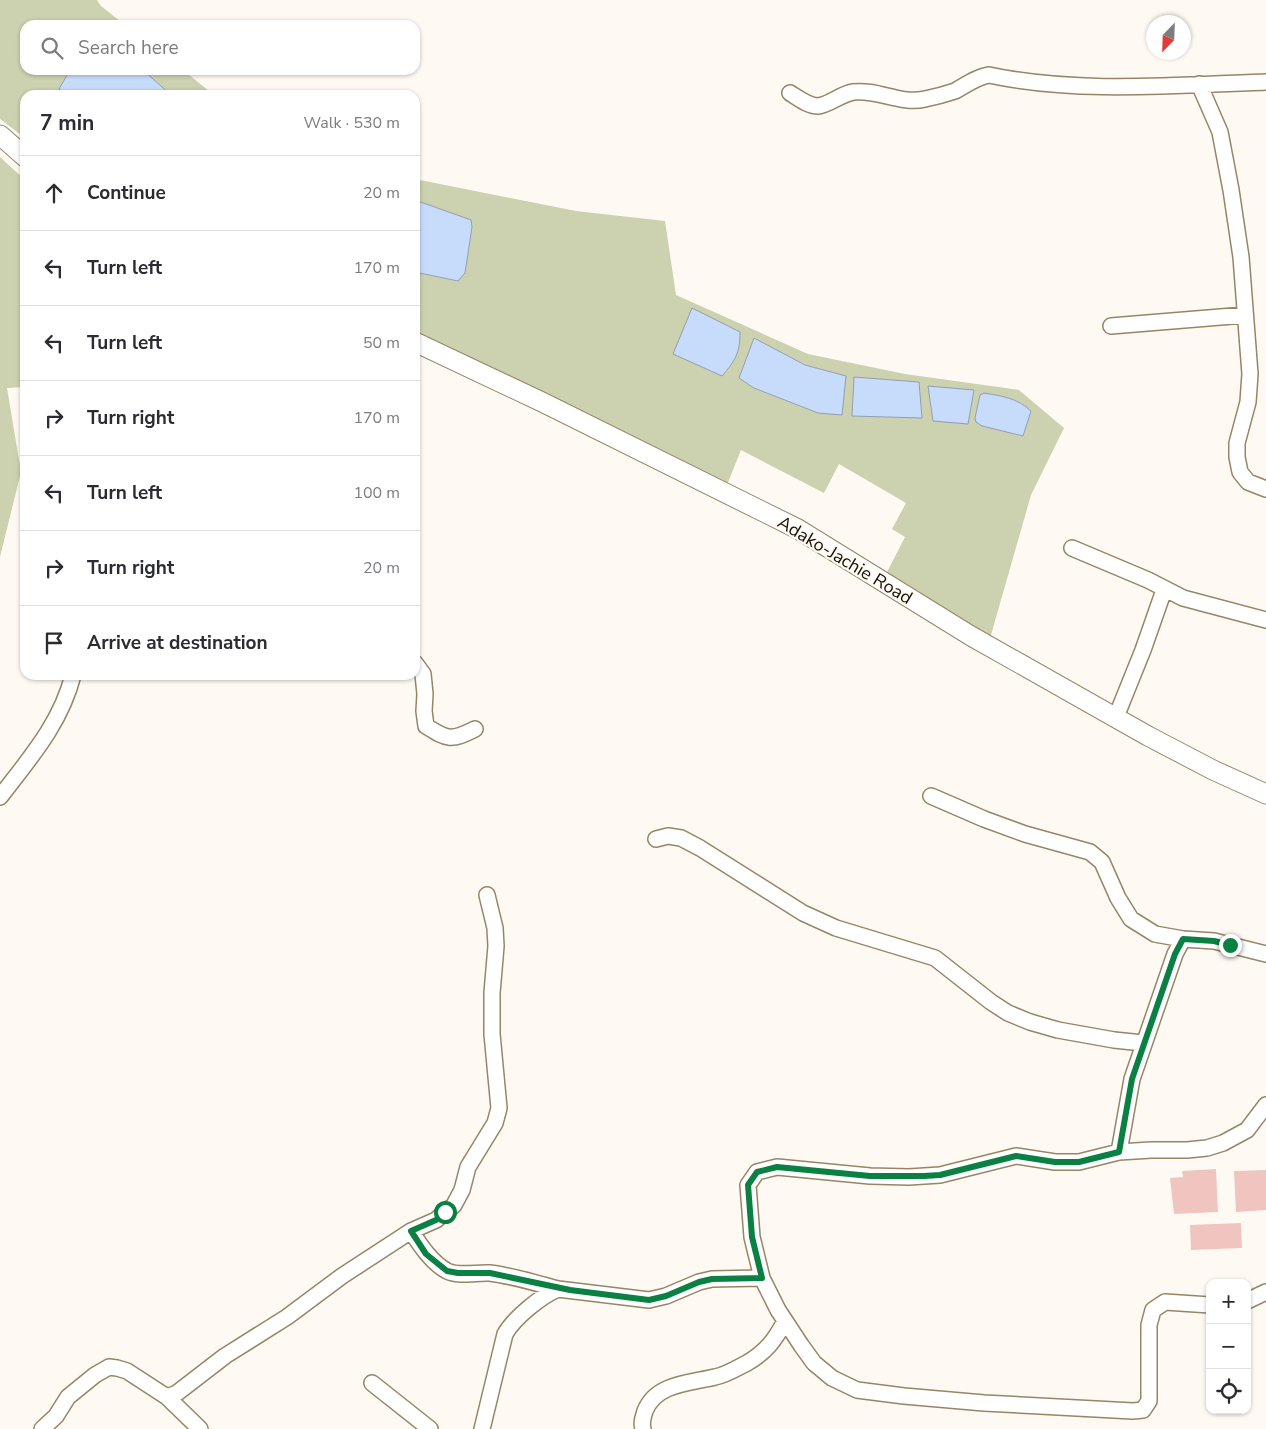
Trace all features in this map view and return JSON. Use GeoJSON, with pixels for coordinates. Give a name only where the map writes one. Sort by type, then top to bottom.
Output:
{"type":"FeatureCollection","features":[{"type":"Feature","properties":{"kind":"street"},"geometry":{"type":"LineString","coordinates":[[790,93],[816,106],[823,105],[852,92],[870,92],[908,100],[923,100],[954,91],[982,76],[989,75],[1036,82],[1092,86],[1266,82]]}},
{"type":"Feature","properties":{"kind":"street"},"geometry":{"type":"LineString","coordinates":[[1199,84],[1220,132],[1241,257],[1250,374],[1248,402],[1237,443],[1237,457],[1240,472],[1248,482],[1266,489]]}},
{"type":"Feature","properties":{"kind":"street"},"geometry":{"type":"LineString","coordinates":[[0,135],[20,153]]}},
{"type":"Feature","properties":{"kind":"street"},"geometry":{"type":"LineString","coordinates":[[1111,326],[1245,314]]}},
{"type":"Feature","properties":{"kind":"street","name":"Adako-Jachie Road"},"geometry":{"type":"LineString","coordinates":[[420,344],[542,402],[798,529],[970,636],[1213,770],[1266,794]]}},
{"type":"Feature","properties":{"kind":"street"},"geometry":{"type":"LineString","coordinates":[[1072,548],[1148,580],[1164,590],[1191,600],[1266,620]]}},
{"type":"Feature","properties":{"kind":"street"},"geometry":{"type":"LineString","coordinates":[[1116,717],[1164,590]]}},
{"type":"Feature","properties":{"kind":"street"},"geometry":{"type":"LineString","coordinates":[[420,670],[423,674],[426,726],[443,737],[460,736],[475,729]]}},
{"type":"Feature","properties":{"kind":"street"},"geometry":{"type":"LineString","coordinates":[[0,797],[52,728],[68,694],[72,680]]}},
{"type":"Feature","properties":{"kind":"street"},"geometry":{"type":"LineString","coordinates":[[931,796],[1025,834],[1069,844],[1090,852],[1102,862],[1118,898],[1132,919],[1155,934],[1183,939],[1214,941],[1266,954]]}},
{"type":"Feature","properties":{"kind":"street"},"geometry":{"type":"LineString","coordinates":[[656,839],[668,836],[681,838],[803,913],[836,928],[935,958],[990,1002],[1008,1013],[1058,1030],[1143,1043]]}},
{"type":"Feature","properties":{"kind":"street"},"geometry":{"type":"LineString","coordinates":[[167,1397],[177,1393],[225,1356],[287,1317],[342,1276],[411,1231],[436,1220],[454,1205],[462,1190],[468,1167],[495,1123],[499,1108],[492,1034],[492,993],[496,946],[495,928],[487,895]]}},
{"type":"Feature","properties":{"kind":"street"},"geometry":{"type":"LineString","coordinates":[[1119,1152],[1132,1079],[1175,954],[1183,939]]}},
{"type":"Feature","properties":{"kind":"street"},"geometry":{"type":"LineString","coordinates":[[1206,1305],[1165,1302],[1154,1310],[1149,1324],[1148,1401],[1143,1410],[984,1403],[857,1390],[832,1378],[814,1363],[785,1321],[762,1278],[752,1237],[748,1185],[757,1172],[777,1167],[870,1176],[924,1176],[940,1175],[1016,1156],[1055,1162],[1079,1162],[1119,1152],[1207,1148],[1223,1143],[1247,1130],[1266,1106]]}},
{"type":"Feature","properties":{"kind":"street"},"geometry":{"type":"LineString","coordinates":[[411,1231],[426,1254],[447,1271],[490,1273],[558,1289],[649,1300],[666,1296],[706,1280],[762,1278]]}},
{"type":"Feature","properties":{"kind":"street"},"geometry":{"type":"LineString","coordinates":[[482,1429],[505,1334],[510,1325],[548,1293],[558,1289]]}},
{"type":"Feature","properties":{"kind":"street"},"geometry":{"type":"LineString","coordinates":[[1251,1299],[1266,1292]]}},
{"type":"Feature","properties":{"kind":"street"},"geometry":{"type":"LineString","coordinates":[[643,1429],[641,1423],[647,1406],[654,1397],[681,1384],[715,1377],[748,1363],[769,1347],[785,1321]]}},
{"type":"Feature","properties":{"kind":"street"},"geometry":{"type":"LineString","coordinates":[[42,1429],[56,1416],[68,1397],[95,1375],[109,1367],[126,1371],[167,1397],[200,1429]]}},
{"type":"Feature","properties":{"kind":"street"},"geometry":{"type":"LineString","coordinates":[[372,1384],[430,1429]]}},
{"type":"Feature","properties":{"kind":"green space"},"geometry":{"type":"Polygon","coordinates":[[[0,0],[97,0],[101,6],[119,20],[20,20],[20,75],[67,75],[60,90],[20,90],[20,134],[0,119],[0,0]]]}},
{"type":"Feature","properties":{"kind":"green space"},"geometry":{"type":"Polygon","coordinates":[[[149,75],[189,75],[208,90],[165,90],[149,75]]]}},
{"type":"Feature","properties":{"kind":"green space"},"geometry":{"type":"Polygon","coordinates":[[[0,157],[20,175],[20,387],[7,388],[20,476],[0,557],[0,157]]]}},
{"type":"Feature","properties":{"kind":"green space"},"geometry":{"type":"Polygon","coordinates":[[[420,180],[576,211],[665,221],[676,295],[808,354],[905,374],[1019,390],[1064,428],[1031,495],[989,642],[885,576],[905,537],[892,529],[906,503],[839,464],[824,493],[741,450],[727,485],[420,342],[420,273],[457,281],[465,273],[472,227],[470,220],[420,202],[420,180]],[[754,338],[739,378],[754,388],[818,413],[846,376],[805,365],[754,338]],[[984,393],[1002,429],[1023,436],[984,393]]]}},
{"type":"Feature","properties":{"kind":"water"},"geometry":{"type":"Polygon","coordinates":[[[67,75],[149,75],[165,90],[60,90],[67,75]]]}},
{"type":"Feature","properties":{"kind":"water"},"geometry":{"type":"Polygon","coordinates":[[[420,202],[471,220],[472,227],[465,273],[458,281],[420,273],[420,202]]]}},
{"type":"Feature","properties":{"kind":"water"},"geometry":{"type":"Polygon","coordinates":[[[692,308],[740,332],[736,356],[722,376],[673,354],[692,308]]]}},
{"type":"Feature","properties":{"kind":"water"},"geometry":{"type":"Polygon","coordinates":[[[754,338],[805,365],[846,376],[842,415],[818,413],[754,388],[739,378],[754,338]]]}},
{"type":"Feature","properties":{"kind":"water"},"geometry":{"type":"Polygon","coordinates":[[[854,377],[919,382],[922,418],[852,416],[854,377]]]}},
{"type":"Feature","properties":{"kind":"water"},"geometry":{"type":"Polygon","coordinates":[[[928,386],[974,390],[968,424],[933,421],[928,386]]]}},
{"type":"Feature","properties":{"kind":"water"},"geometry":{"type":"Polygon","coordinates":[[[984,393],[1015,400],[1031,411],[1023,436],[982,426],[976,422],[975,418],[980,395],[984,393]]]}},
{"type":"Feature","properties":{"kind":"building"},"geometry":{"type":"Polygon","coordinates":[[[1216,1169],[1218,1212],[1174,1214],[1170,1178],[1183,1177],[1182,1171],[1216,1169]]]}},
{"type":"Feature","properties":{"kind":"building"},"geometry":{"type":"Polygon","coordinates":[[[1266,1170],[1266,1210],[1236,1212],[1234,1171],[1266,1170]]]}},
{"type":"Feature","properties":{"kind":"building"},"geometry":{"type":"Polygon","coordinates":[[[1241,1223],[1242,1248],[1191,1250],[1190,1225],[1241,1223]]]}},
{"type":"Feature","properties":{"kind":"route"},"geometry":{"type":"LineString","coordinates":[[445,1212],[436,1220],[411,1231],[426,1254],[447,1271],[490,1273],[558,1289],[649,1300],[666,1296],[699,1282],[712,1279],[762,1278],[752,1237],[748,1185],[757,1172],[777,1167],[870,1176],[924,1176],[940,1175],[1016,1156],[1055,1162],[1079,1162],[1119,1152],[1132,1079],[1175,954],[1183,939],[1214,941],[1230,945]]}}]}
